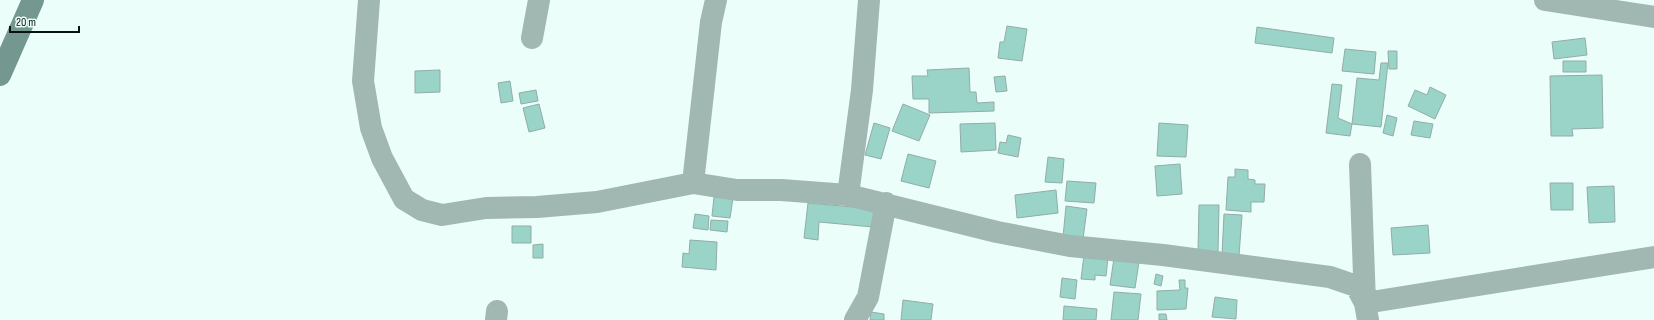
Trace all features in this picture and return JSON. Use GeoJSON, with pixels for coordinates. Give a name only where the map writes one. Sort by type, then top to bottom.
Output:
{"type":"FeatureCollection","features":[{"type":"Feature","properties":{"kind":"main road"},"geometry":{"type":"LineString","coordinates":[[0,75],[33,0]]}},
{"type":"Feature","properties":{"kind":"street"},"geometry":{"type":"LineString","coordinates":[[369,0],[363,81],[371,128],[382,158],[404,199],[422,210],[442,215],[486,208],[537,207],[597,202],[693,183],[737,190],[781,190],[848,195],[886,203],[997,232],[1070,246],[1163,255],[1330,276],[1356,286],[1366,311]]}},
{"type":"Feature","properties":{"kind":"street"},"geometry":{"type":"LineString","coordinates":[[532,38],[539,0]]}},
{"type":"Feature","properties":{"kind":"street"},"geometry":{"type":"LineString","coordinates":[[693,183],[711,22],[716,0]]}},
{"type":"Feature","properties":{"kind":"street"},"geometry":{"type":"LineString","coordinates":[[848,195],[862,90],[869,0]]}},
{"type":"Feature","properties":{"kind":"street"},"geometry":{"type":"LineString","coordinates":[[1545,0],[1654,17]]}},
{"type":"Feature","properties":{"kind":"street"},"geometry":{"type":"LineString","coordinates":[[1360,164],[1366,311]]}},
{"type":"Feature","properties":{"kind":"street"},"geometry":{"type":"LineString","coordinates":[[855,320],[868,297],[886,203]]}},
{"type":"Feature","properties":{"kind":"street"},"geometry":{"type":"LineString","coordinates":[[1366,311],[1654,257]]}},
{"type":"Feature","properties":{"kind":"building"},"geometry":{"type":"Polygon","coordinates":[[[1007,26],[1027,29],[1022,61],[998,58],[1000,42],[1004,42],[1007,26]]]}},
{"type":"Feature","properties":{"kind":"building"},"geometry":{"type":"Polygon","coordinates":[[[1257,27],[1334,38],[1332,53],[1255,43],[1257,27]]]}},
{"type":"Feature","properties":{"kind":"building"},"geometry":{"type":"Polygon","coordinates":[[[1585,38],[1587,55],[1554,59],[1552,42],[1585,38]]]}},
{"type":"Feature","properties":{"kind":"building"},"geometry":{"type":"Polygon","coordinates":[[[1345,49],[1376,52],[1374,74],[1342,71],[1345,49]]]}},
{"type":"Feature","properties":{"kind":"building"},"geometry":{"type":"Polygon","coordinates":[[[1388,51],[1397,51],[1397,69],[1389,69],[1388,51]]]}},
{"type":"Feature","properties":{"kind":"building"},"geometry":{"type":"Polygon","coordinates":[[[1563,61],[1586,61],[1586,72],[1563,72],[1563,61]]]}},
{"type":"Feature","properties":{"kind":"building"},"geometry":{"type":"Polygon","coordinates":[[[1381,63],[1388,63],[1381,127],[1352,124],[1357,78],[1379,80],[1381,63]]]}},
{"type":"Feature","properties":{"kind":"building"},"geometry":{"type":"Polygon","coordinates":[[[969,68],[970,92],[976,92],[977,103],[994,102],[994,111],[929,113],[929,99],[913,99],[912,76],[928,76],[927,70],[969,68]]]}},
{"type":"Feature","properties":{"kind":"building"},"geometry":{"type":"Polygon","coordinates":[[[440,70],[440,92],[415,93],[415,71],[440,70]]]}},
{"type":"Feature","properties":{"kind":"building"},"geometry":{"type":"Polygon","coordinates":[[[1602,75],[1603,128],[1572,129],[1573,136],[1551,136],[1550,76],[1602,75]]]}},
{"type":"Feature","properties":{"kind":"building"},"geometry":{"type":"Polygon","coordinates":[[[1005,76],[1007,91],[996,92],[994,77],[1005,76]]]}},
{"type":"Feature","properties":{"kind":"building"},"geometry":{"type":"Polygon","coordinates":[[[510,81],[513,101],[501,103],[498,83],[510,81]]]}},
{"type":"Feature","properties":{"kind":"building"},"geometry":{"type":"Polygon","coordinates":[[[1332,84],[1342,85],[1338,118],[1352,124],[1350,136],[1326,133],[1332,84]]]}},
{"type":"Feature","properties":{"kind":"building"},"geometry":{"type":"Polygon","coordinates":[[[1430,87],[1446,95],[1435,119],[1408,106],[1415,90],[1427,95],[1430,87]]]}},
{"type":"Feature","properties":{"kind":"building"},"geometry":{"type":"Polygon","coordinates":[[[536,90],[538,101],[521,104],[519,93],[536,90]]]}},
{"type":"Feature","properties":{"kind":"building"},"geometry":{"type":"Polygon","coordinates":[[[539,104],[545,128],[529,132],[523,108],[539,104]]]}},
{"type":"Feature","properties":{"kind":"building"},"geometry":{"type":"Polygon","coordinates":[[[903,104],[930,115],[919,141],[892,131],[903,104]]]}},
{"type":"Feature","properties":{"kind":"building"},"geometry":{"type":"Polygon","coordinates":[[[1387,115],[1397,118],[1393,136],[1383,133],[1387,115]]]}},
{"type":"Feature","properties":{"kind":"building"},"geometry":{"type":"Polygon","coordinates":[[[1414,121],[1433,124],[1430,138],[1411,135],[1414,121]]]}},
{"type":"Feature","properties":{"kind":"building"},"geometry":{"type":"Polygon","coordinates":[[[874,123],[890,128],[881,159],[865,155],[874,123]]]}},
{"type":"Feature","properties":{"kind":"building"},"geometry":{"type":"Polygon","coordinates":[[[995,123],[996,150],[961,152],[960,124],[995,123]]]}},
{"type":"Feature","properties":{"kind":"building"},"geometry":{"type":"Polygon","coordinates":[[[1159,123],[1188,125],[1186,157],[1157,156],[1159,123]]]}},
{"type":"Feature","properties":{"kind":"building"},"geometry":{"type":"Polygon","coordinates":[[[1008,135],[1021,138],[1018,157],[998,153],[1000,142],[1006,143],[1008,135]]]}},
{"type":"Feature","properties":{"kind":"building"},"geometry":{"type":"Polygon","coordinates":[[[908,154],[936,161],[929,188],[901,181],[908,154]]]}},
{"type":"Feature","properties":{"kind":"building"},"geometry":{"type":"Polygon","coordinates":[[[1048,157],[1064,159],[1062,183],[1045,182],[1048,157]]]}},
{"type":"Feature","properties":{"kind":"building"},"geometry":{"type":"Polygon","coordinates":[[[1180,164],[1182,194],[1157,196],[1155,166],[1180,164]]]}},
{"type":"Feature","properties":{"kind":"building"},"geometry":{"type":"Polygon","coordinates":[[[1235,169],[1248,170],[1248,179],[1255,180],[1255,184],[1265,184],[1264,202],[1251,202],[1251,212],[1226,210],[1228,177],[1235,177],[1235,169]]]}},
{"type":"Feature","properties":{"kind":"building"},"geometry":{"type":"Polygon","coordinates":[[[1067,181],[1096,183],[1094,203],[1065,201],[1067,181]]]}},
{"type":"Feature","properties":{"kind":"building"},"geometry":{"type":"Polygon","coordinates":[[[1550,183],[1573,183],[1573,210],[1551,210],[1550,183]]]}},
{"type":"Feature","properties":{"kind":"building"},"geometry":{"type":"Polygon","coordinates":[[[1614,186],[1615,222],[1589,223],[1587,187],[1614,186]]]}},
{"type":"Feature","properties":{"kind":"building"},"geometry":{"type":"Polygon","coordinates":[[[1056,190],[1058,213],[1017,218],[1015,195],[1056,190]]]}},
{"type":"Feature","properties":{"kind":"building"},"geometry":{"type":"Polygon","coordinates":[[[714,197],[733,198],[730,218],[712,216],[714,197]]]}},
{"type":"Feature","properties":{"kind":"building"},"geometry":{"type":"Polygon","coordinates":[[[808,203],[875,209],[873,227],[819,222],[818,240],[804,238],[808,203]]]}},
{"type":"Feature","properties":{"kind":"building"},"geometry":{"type":"Polygon","coordinates":[[[1199,205],[1219,205],[1218,252],[1198,252],[1199,205]]]}},
{"type":"Feature","properties":{"kind":"building"},"geometry":{"type":"Polygon","coordinates":[[[1066,206],[1087,209],[1083,239],[1063,237],[1066,206]]]}},
{"type":"Feature","properties":{"kind":"building"},"geometry":{"type":"Polygon","coordinates":[[[695,214],[709,216],[708,230],[693,228],[695,214]]]}},
{"type":"Feature","properties":{"kind":"building"},"geometry":{"type":"Polygon","coordinates":[[[1224,214],[1242,215],[1239,256],[1222,255],[1224,214]]]}},
{"type":"Feature","properties":{"kind":"building"},"geometry":{"type":"Polygon","coordinates":[[[711,220],[728,221],[727,232],[710,230],[711,220]]]}},
{"type":"Feature","properties":{"kind":"building"},"geometry":{"type":"Polygon","coordinates":[[[1428,225],[1430,253],[1393,255],[1391,228],[1428,225]]]}},
{"type":"Feature","properties":{"kind":"building"},"geometry":{"type":"Polygon","coordinates":[[[512,226],[531,226],[531,243],[512,243],[512,226]]]}},
{"type":"Feature","properties":{"kind":"building"},"geometry":{"type":"Polygon","coordinates":[[[690,240],[717,242],[716,270],[682,267],[683,253],[689,254],[690,240]]]}},
{"type":"Feature","properties":{"kind":"building"},"geometry":{"type":"Polygon","coordinates":[[[543,244],[543,258],[533,258],[533,245],[543,244]]]}},
{"type":"Feature","properties":{"kind":"building"},"geometry":{"type":"Polygon","coordinates":[[[1084,255],[1108,258],[1106,276],[1095,275],[1095,280],[1081,279],[1084,255]]]}},
{"type":"Feature","properties":{"kind":"building"},"geometry":{"type":"Polygon","coordinates":[[[1114,258],[1139,262],[1135,288],[1110,285],[1114,258]]]}},
{"type":"Feature","properties":{"kind":"building"},"geometry":{"type":"Polygon","coordinates":[[[1156,274],[1163,276],[1161,286],[1154,284],[1156,274]]]}},
{"type":"Feature","properties":{"kind":"building"},"geometry":{"type":"Polygon","coordinates":[[[1062,278],[1077,280],[1075,299],[1060,297],[1062,278]]]}},
{"type":"Feature","properties":{"kind":"building"},"geometry":{"type":"Polygon","coordinates":[[[1179,280],[1185,280],[1185,288],[1188,288],[1186,309],[1157,310],[1157,291],[1180,290],[1179,280]]]}},
{"type":"Feature","properties":{"kind":"building"},"geometry":{"type":"Polygon","coordinates":[[[1114,292],[1141,294],[1138,320],[1111,320],[1114,292]]]}},
{"type":"Feature","properties":{"kind":"building"},"geometry":{"type":"Polygon","coordinates":[[[1215,297],[1237,300],[1236,319],[1212,317],[1215,297]]]}},
{"type":"Feature","properties":{"kind":"building"},"geometry":{"type":"Polygon","coordinates":[[[903,300],[933,304],[931,320],[901,320],[903,300]]]}},
{"type":"Feature","properties":{"kind":"building"},"geometry":{"type":"Polygon","coordinates":[[[1064,306],[1097,309],[1096,320],[1063,320],[1064,306]]]}},
{"type":"Feature","properties":{"kind":"building"},"geometry":{"type":"Polygon","coordinates":[[[871,312],[884,314],[884,320],[870,320],[871,312]]]}},
{"type":"Feature","properties":{"kind":"building"},"geometry":{"type":"Polygon","coordinates":[[[1159,314],[1166,314],[1167,320],[1159,320],[1159,314]]]}}]}
